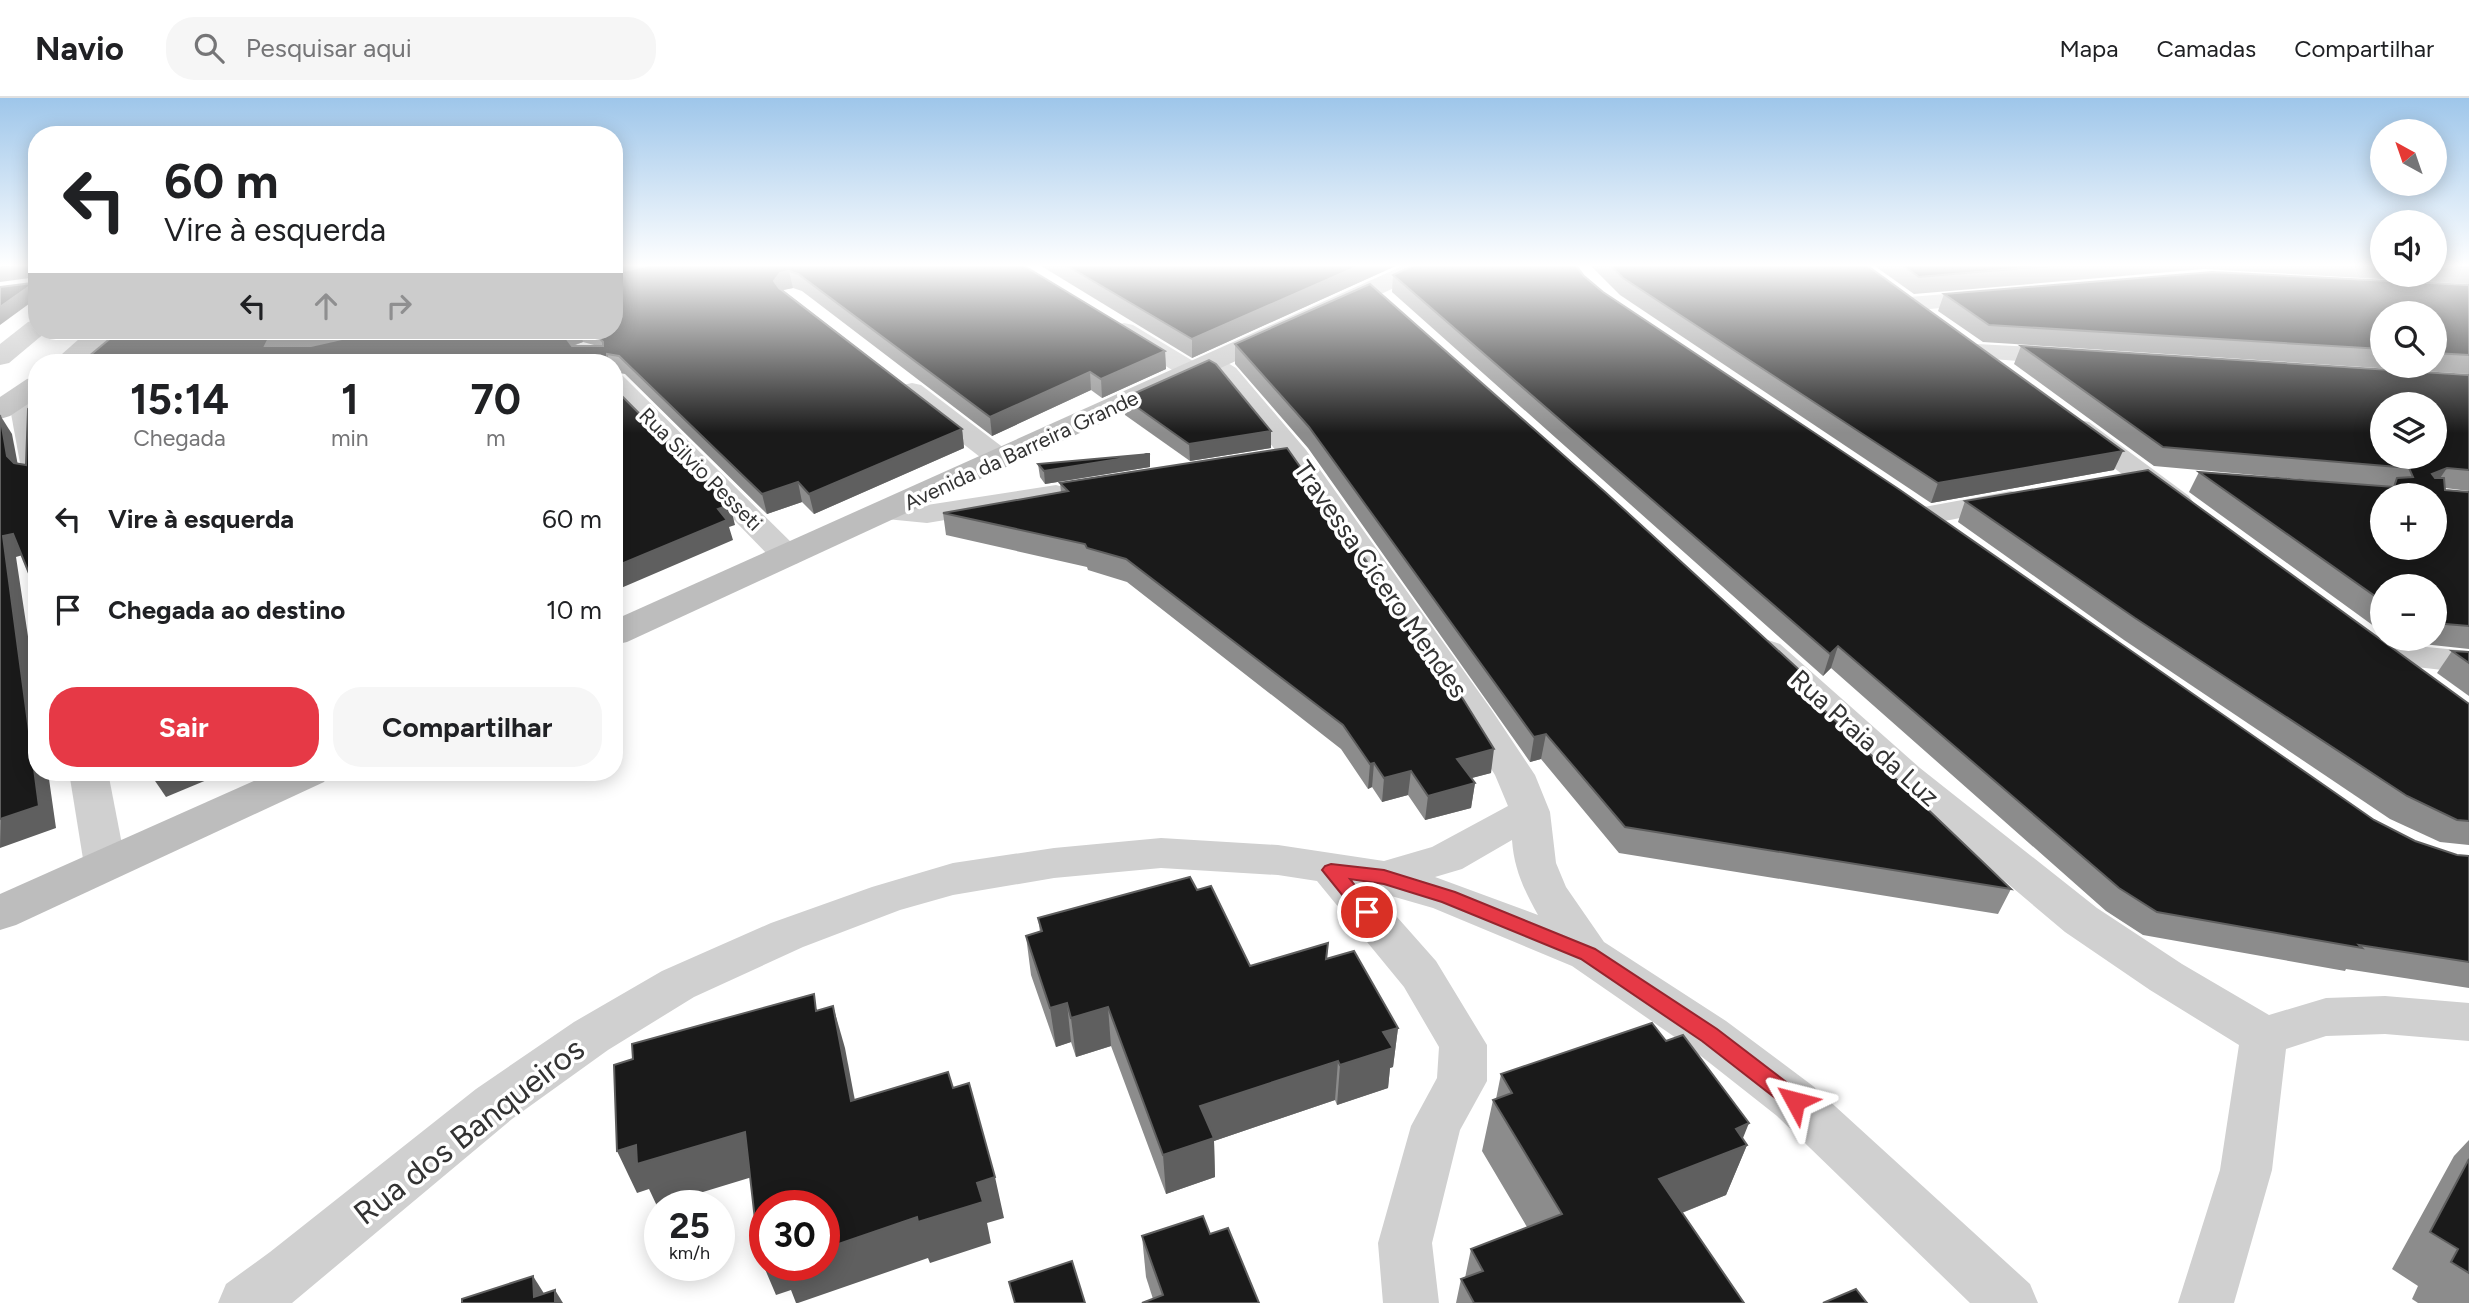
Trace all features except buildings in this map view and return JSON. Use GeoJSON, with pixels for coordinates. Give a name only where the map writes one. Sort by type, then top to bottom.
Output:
{"type":"FeatureCollection","features":[{"type":"Feature","properties":{"kind":"main road","name":"Avenida da Barreira Grande"},"geometry":{"type":"LineString","coordinates":[[623,630],[887,512],[1303,320]]}},
{"type":"Feature","properties":{"kind":"main road"},"geometry":{"type":"LineString","coordinates":[[0,357],[28,334]]}},
{"type":"Feature","properties":{"kind":"main road"},"geometry":{"type":"LineString","coordinates":[[76,354],[93,340]]}},
{"type":"Feature","properties":{"kind":"main road"},"geometry":{"type":"LineString","coordinates":[[0,913],[290,781]]}},
{"type":"Feature","properties":{"kind":"street","name":"Travessa Cícero Mendes"},"geometry":{"type":"LineString","coordinates":[[1110,320],[1200,367],[1227,373],[1282,458],[1478,717],[1515,775],[1530,812],[1535,863],[1545,889],[1588,954]]}},
{"type":"Feature","properties":{"kind":"street"},"geometry":{"type":"LineString","coordinates":[[1932,320],[2021,385]]}},
{"type":"Feature","properties":{"kind":"street"},"geometry":{"type":"LineString","coordinates":[[1957,339],[2098,359]]}},
{"type":"Feature","properties":{"kind":"street"},"geometry":{"type":"LineString","coordinates":[[890,374],[999,458]]}},
{"type":"Feature","properties":{"kind":"street","name":"Rua Silvio Pesseti"},"geometry":{"type":"LineString","coordinates":[[623,391],[788,556]]}},
{"type":"Feature","properties":{"kind":"street"},"geometry":{"type":"LineString","coordinates":[[19,397],[28,415]]}},
{"type":"Feature","properties":{"kind":"street"},"geometry":{"type":"LineString","coordinates":[[2054,410],[2199,517]]}},
{"type":"Feature","properties":{"kind":"street"},"geometry":{"type":"LineString","coordinates":[[2103,484],[2144,477],[2197,481]]}},
{"type":"Feature","properties":{"kind":"street"},"geometry":{"type":"LineString","coordinates":[[887,512],[927,514],[1077,490]]}},
{"type":"Feature","properties":{"kind":"street"},"geometry":{"type":"LineString","coordinates":[[1894,495],[1962,543]]}},
{"type":"Feature","properties":{"kind":"street"},"geometry":{"type":"LineString","coordinates":[[1924,516],[2034,496]]}},
{"type":"Feature","properties":{"kind":"street","name":"Rua Praia da Luz"},"geometry":{"type":"LineString","coordinates":[[1743,627],[1906,777],[2081,920],[2166,977],[2264,1036]]}},
{"type":"Feature","properties":{"kind":"street"},"geometry":{"type":"LineString","coordinates":[[2426,685],[2373,646],[2469,662]]}},
{"type":"Feature","properties":{"kind":"street"},"geometry":{"type":"LineString","coordinates":[[90,781],[105,865]]}},
{"type":"Feature","properties":{"kind":"street"},"geometry":{"type":"LineString","coordinates":[[1384,877],[1447,858],[1530,812]]}},
{"type":"Feature","properties":{"kind":"street","name":"Rua dos Banqueiros"},"geometry":{"type":"LineString","coordinates":[[246,1303],[290,1271],[494,1104],[591,1036],[678,984],[787,935],[887,898],[953,878],[1054,863],[1161,853],[1278,860],[1384,877],[1448,897],[1588,954],[1709,1035],[1795,1101],[2010,1303]]}},
{"type":"Feature","properties":{"kind":"street"},"geometry":{"type":"LineString","coordinates":[[1331,870],[1420,974],[1463,1045],[1462,1081],[1436,1126],[1405,1243],[1411,1303]]}},
{"type":"Feature","properties":{"kind":"street"},"geometry":{"type":"LineString","coordinates":[[2206,1303],[2246,1170],[2264,1036],[2326,1017],[2385,1015],[2469,1021]]}},
{"type":"Feature","properties":{"kind":"route"},"geometry":{"type":"LineString","coordinates":[[1367,912],[1331,870],[1384,877],[1448,897],[1588,954],[1709,1035],[1795,1101]]}}]}
